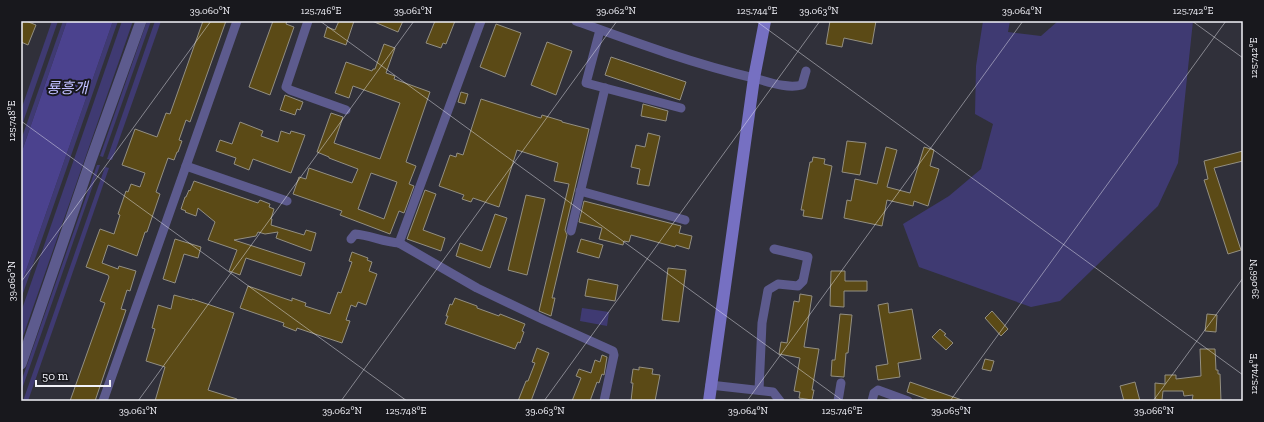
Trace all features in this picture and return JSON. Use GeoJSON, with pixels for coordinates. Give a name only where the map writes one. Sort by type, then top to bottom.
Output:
{"type":"FeatureCollection","features":[{"type":"Feature","properties":{"kind":"main road"},"geometry":{"type":"LineString","coordinates":[[709,401],[710,385],[754,78],[765,21]]}},
{"type":"Feature","properties":{"kind":"street"},"geometry":{"type":"LineString","coordinates":[[21,364],[91,160],[141,21]]}},
{"type":"Feature","properties":{"kind":"street"},"geometry":{"type":"LineString","coordinates":[[103,401],[237,21]]}},
{"type":"Feature","properties":{"kind":"street"},"geometry":{"type":"LineString","coordinates":[[308,21],[286,87],[290,90],[346,110]]}},
{"type":"Feature","properties":{"kind":"street"},"geometry":{"type":"LineString","coordinates":[[398,242],[481,21]]}},
{"type":"Feature","properties":{"kind":"street"},"geometry":{"type":"LineString","coordinates":[[576,21],[732,73],[794,87],[802,85],[806,71]]}},
{"type":"Feature","properties":{"kind":"street"},"geometry":{"type":"LineString","coordinates":[[600,30],[586,83],[680,108]]}},
{"type":"Feature","properties":{"kind":"street"},"geometry":{"type":"LineString","coordinates":[[571,231],[605,88]]}},
{"type":"Feature","properties":{"kind":"street"},"geometry":{"type":"LineString","coordinates":[[186,166],[287,201]]}},
{"type":"Feature","properties":{"kind":"street"},"geometry":{"type":"LineString","coordinates":[[580,191],[684,220]]}},
{"type":"Feature","properties":{"kind":"street"},"geometry":{"type":"LineString","coordinates":[[351,239],[355,234],[361,234],[388,242],[398,242],[477,288],[612,351],[614,355],[604,401]]}},
{"type":"Feature","properties":{"kind":"street"},"geometry":{"type":"LineString","coordinates":[[759,390],[762,323],[768,290],[778,284],[798,286],[803,281],[808,257],[774,249]]}},
{"type":"Feature","properties":{"kind":"street"},"geometry":{"type":"LineString","coordinates":[[838,401],[841,383]]}},
{"type":"Feature","properties":{"kind":"street"},"geometry":{"type":"LineString","coordinates":[[710,385],[773,392],[780,401]]}},
{"type":"Feature","properties":{"kind":"street"},"geometry":{"type":"LineString","coordinates":[[872,401],[874,393],[878,390],[908,401]]}},
{"type":"Feature","properties":{"kind":"shaded area"},"geometry":{"type":"Polygon","coordinates":[[[52,21],[58,21],[21,128],[21,110],[52,21]]]}},
{"type":"Feature","properties":{"kind":"shaded area"},"geometry":{"type":"Polygon","coordinates":[[[63,21],[67,21],[21,154],[21,140],[63,21]]]}},
{"type":"Feature","properties":{"kind":"shaded area"},"geometry":{"type":"Polygon","coordinates":[[[113,21],[118,21],[21,299],[21,285],[113,21]]]}},
{"type":"Feature","properties":{"kind":"shaded area"},"geometry":{"type":"Polygon","coordinates":[[[122,21],[133,21],[21,342],[21,312],[122,21]]]}},
{"type":"Feature","properties":{"kind":"shaded area"},"geometry":{"type":"Polygon","coordinates":[[[147,21],[151,21],[103,157],[100,156],[147,21]]]}},
{"type":"Feature","properties":{"kind":"shaded area"},"geometry":{"type":"Polygon","coordinates":[[[155,21],[161,21],[112,160],[107,159],[155,21]]]}},
{"type":"Feature","properties":{"kind":"shaded area"},"geometry":{"type":"Polygon","coordinates":[[[983,21],[1010,21],[1008,32],[1041,36],[1058,21],[1193,21],[1178,163],[1158,206],[1060,301],[1031,307],[919,267],[903,224],[949,196],[981,169],[993,124],[975,114],[976,66],[983,21]]]}},
{"type":"Feature","properties":{"kind":"shaded area"},"geometry":{"type":"Polygon","coordinates":[[[97,165],[100,165],[21,392],[21,382],[97,165]]]}},
{"type":"Feature","properties":{"kind":"shaded area"},"geometry":{"type":"Polygon","coordinates":[[[105,167],[109,168],[28,401],[23,401],[105,167]]]}},
{"type":"Feature","properties":{"kind":"shaded area"},"geometry":{"type":"Polygon","coordinates":[[[582,308],[609,312],[607,326],[580,321],[582,308]]]}},
{"type":"Feature","properties":{"kind":"water","name":"룡흥개"},"geometry":{"type":"Polygon","coordinates":[[[67,21],[113,21],[21,285],[21,154],[67,21]]]}},
{"type":"Feature","properties":{"kind":"building"},"geometry":{"type":"Polygon","coordinates":[[[21,21],[26,21],[36,25],[28,45],[21,42],[21,21]]]}},
{"type":"Feature","properties":{"kind":"building"},"geometry":{"type":"Polygon","coordinates":[[[203,21],[226,21],[190,122],[186,120],[179,140],[182,141],[178,152],[174,160],[168,158],[156,192],[160,194],[137,256],[108,245],[102,263],[118,269],[119,266],[136,271],[130,291],[127,290],[121,309],[126,310],[95,401],[70,401],[105,303],[100,301],[109,277],[108,275],[86,267],[100,229],[114,234],[120,215],[118,214],[126,191],[128,192],[131,184],[140,187],[145,173],[122,165],[135,129],[157,137],[166,113],[170,114],[203,21]]]}},
{"type":"Feature","properties":{"kind":"building"},"geometry":{"type":"Polygon","coordinates":[[[273,21],[287,21],[286,24],[294,27],[270,95],[249,87],[273,21]]]}},
{"type":"Feature","properties":{"kind":"building"},"geometry":{"type":"Polygon","coordinates":[[[339,21],[354,21],[346,45],[324,37],[327,27],[335,30],[339,21]]]}},
{"type":"Feature","properties":{"kind":"building"},"geometry":{"type":"Polygon","coordinates":[[[372,21],[403,21],[398,32],[372,21]]]}},
{"type":"Feature","properties":{"kind":"building"},"geometry":{"type":"Polygon","coordinates":[[[435,21],[455,21],[446,44],[443,43],[441,48],[426,43],[435,21]]]}},
{"type":"Feature","properties":{"kind":"building"},"geometry":{"type":"Polygon","coordinates":[[[830,21],[876,21],[872,44],[844,38],[842,47],[826,44],[830,21]]]}},
{"type":"Feature","properties":{"kind":"building"},"geometry":{"type":"Polygon","coordinates":[[[496,24],[521,33],[505,77],[480,67],[496,24]]]}},
{"type":"Feature","properties":{"kind":"building"},"geometry":{"type":"Polygon","coordinates":[[[547,42],[572,51],[556,95],[531,85],[547,42]]]}},
{"type":"Feature","properties":{"kind":"building"},"geometry":{"type":"Polygon","coordinates":[[[384,44],[395,48],[386,73],[395,76],[394,79],[430,92],[406,162],[416,166],[409,184],[414,186],[404,213],[399,211],[390,234],[340,215],[342,211],[293,194],[299,177],[306,179],[309,168],[352,183],[358,169],[317,152],[331,113],[343,117],[334,143],[380,159],[400,103],[353,86],[349,98],[335,93],[346,62],[372,71],[375,69],[384,44]],[[371,173],[358,209],[384,219],[397,182],[371,173]]]}},
{"type":"Feature","properties":{"kind":"building"},"geometry":{"type":"Polygon","coordinates":[[[611,57],[686,82],[680,100],[605,75],[611,57]]]}},
{"type":"Feature","properties":{"kind":"building"},"geometry":{"type":"Polygon","coordinates":[[[461,92],[468,94],[465,104],[458,102],[461,92]]]}},
{"type":"Feature","properties":{"kind":"building"},"geometry":{"type":"Polygon","coordinates":[[[285,95],[303,102],[300,110],[297,109],[295,115],[280,110],[285,95]]]}},
{"type":"Feature","properties":{"kind":"building"},"geometry":{"type":"Polygon","coordinates":[[[481,99],[537,117],[541,118],[542,115],[589,129],[565,230],[567,235],[552,298],[555,298],[551,316],[539,311],[569,184],[554,181],[558,163],[517,150],[499,207],[473,198],[471,202],[462,199],[464,195],[439,186],[450,155],[456,157],[457,153],[463,155],[481,99]]]}},
{"type":"Feature","properties":{"kind":"building"},"geometry":{"type":"Polygon","coordinates":[[[643,104],[668,111],[666,121],[641,116],[643,104]]]}},
{"type":"Feature","properties":{"kind":"building"},"geometry":{"type":"Polygon","coordinates":[[[240,122],[263,131],[261,136],[278,142],[281,131],[290,134],[291,131],[305,135],[291,173],[253,159],[249,170],[234,164],[236,158],[216,151],[220,140],[232,144],[240,122]]]}},
{"type":"Feature","properties":{"kind":"building"},"geometry":{"type":"Polygon","coordinates":[[[648,133],[660,136],[649,186],[637,184],[640,169],[631,167],[636,145],[645,147],[648,133]]]}},
{"type":"Feature","properties":{"kind":"building"},"geometry":{"type":"Polygon","coordinates":[[[847,141],[866,143],[860,175],[842,172],[847,141]]]}},
{"type":"Feature","properties":{"kind":"building"},"geometry":{"type":"Polygon","coordinates":[[[886,147],[897,150],[887,187],[910,193],[924,147],[934,150],[930,166],[939,169],[928,206],[914,201],[913,206],[887,200],[882,226],[844,218],[847,200],[851,201],[855,179],[877,184],[886,147]]]}},
{"type":"Feature","properties":{"kind":"building"},"geometry":{"type":"Polygon","coordinates":[[[1243,151],[1243,161],[1214,168],[1241,250],[1228,254],[1204,180],[1208,179],[1204,161],[1243,151]]]}},
{"type":"Feature","properties":{"kind":"building"},"geometry":{"type":"Polygon","coordinates":[[[813,157],[825,159],[824,164],[832,166],[822,219],[803,216],[804,210],[801,210],[810,162],[812,162],[813,157]]]}},
{"type":"Feature","properties":{"kind":"building"},"geometry":{"type":"Polygon","coordinates":[[[194,181],[258,203],[260,200],[270,204],[269,207],[274,209],[271,225],[304,235],[306,230],[316,233],[311,251],[276,238],[278,232],[265,234],[258,232],[256,236],[234,240],[305,263],[301,276],[246,258],[240,275],[229,271],[237,250],[208,240],[215,222],[198,208],[196,216],[181,209],[185,197],[189,190],[190,191],[194,181]]]}},
{"type":"Feature","properties":{"kind":"building"},"geometry":{"type":"Polygon","coordinates":[[[425,190],[436,194],[423,230],[445,238],[441,251],[407,239],[425,190]]]}},
{"type":"Feature","properties":{"kind":"building"},"geometry":{"type":"Polygon","coordinates":[[[526,195],[545,199],[527,275],[508,270],[526,195]]]}},
{"type":"Feature","properties":{"kind":"building"},"geometry":{"type":"Polygon","coordinates":[[[584,201],[681,226],[679,233],[692,236],[689,249],[676,245],[675,247],[631,235],[629,242],[624,241],[623,245],[599,239],[602,228],[579,222],[584,201]]]}},
{"type":"Feature","properties":{"kind":"building"},"geometry":{"type":"Polygon","coordinates":[[[495,214],[507,218],[490,268],[456,256],[460,243],[482,251],[495,214]]]}},
{"type":"Feature","properties":{"kind":"building"},"geometry":{"type":"Polygon","coordinates":[[[175,239],[201,247],[198,258],[184,254],[175,283],[163,279],[175,239]]]}},
{"type":"Feature","properties":{"kind":"building"},"geometry":{"type":"Polygon","coordinates":[[[581,239],[603,245],[599,258],[577,252],[581,239]]]}},
{"type":"Feature","properties":{"kind":"building"},"geometry":{"type":"Polygon","coordinates":[[[352,252],[368,258],[367,260],[372,262],[369,271],[377,274],[366,305],[358,302],[356,307],[351,305],[346,320],[350,321],[342,343],[297,328],[296,331],[283,326],[284,323],[240,308],[248,286],[292,301],[292,298],[306,303],[305,306],[330,314],[338,292],[341,293],[352,262],[349,261],[352,252]]]}},
{"type":"Feature","properties":{"kind":"building"},"geometry":{"type":"Polygon","coordinates":[[[668,268],[686,270],[679,322],[662,320],[668,268]]]}},
{"type":"Feature","properties":{"kind":"building"},"geometry":{"type":"Polygon","coordinates":[[[831,271],[845,271],[845,281],[867,281],[867,291],[844,291],[844,307],[830,306],[831,271]]]}},
{"type":"Feature","properties":{"kind":"building"},"geometry":{"type":"Polygon","coordinates":[[[588,279],[618,285],[615,301],[585,296],[588,279]]]}},
{"type":"Feature","properties":{"kind":"building"},"geometry":{"type":"Polygon","coordinates":[[[800,294],[812,296],[804,347],[819,349],[812,390],[814,390],[812,400],[799,398],[800,392],[794,391],[800,358],[779,354],[781,342],[787,343],[794,301],[799,302],[800,294]]]}},
{"type":"Feature","properties":{"kind":"building"},"geometry":{"type":"Polygon","coordinates":[[[174,295],[192,299],[234,313],[208,390],[237,399],[237,401],[155,401],[165,367],[146,361],[155,329],[152,328],[158,305],[171,309],[174,295]]]}},
{"type":"Feature","properties":{"kind":"building"},"geometry":{"type":"Polygon","coordinates":[[[455,298],[477,306],[477,308],[499,316],[500,314],[525,324],[520,343],[518,342],[515,349],[445,324],[450,304],[452,305],[455,298]]]}},
{"type":"Feature","properties":{"kind":"building"},"geometry":{"type":"Polygon","coordinates":[[[888,303],[889,313],[912,309],[921,359],[898,363],[900,377],[878,380],[876,366],[888,364],[878,305],[888,303]]]}},
{"type":"Feature","properties":{"kind":"building"},"geometry":{"type":"Polygon","coordinates":[[[992,311],[1008,329],[1001,336],[985,318],[992,311]]]}},
{"type":"Feature","properties":{"kind":"building"},"geometry":{"type":"Polygon","coordinates":[[[840,314],[852,315],[844,377],[831,376],[832,360],[835,360],[840,314]]]}},
{"type":"Feature","properties":{"kind":"building"},"geometry":{"type":"Polygon","coordinates":[[[1207,314],[1217,315],[1216,332],[1205,331],[1207,314]]]}},
{"type":"Feature","properties":{"kind":"building"},"geometry":{"type":"Polygon","coordinates":[[[940,329],[953,343],[946,350],[932,337],[940,329]]]}},
{"type":"Feature","properties":{"kind":"building"},"geometry":{"type":"Polygon","coordinates":[[[537,348],[549,353],[531,401],[518,401],[535,363],[532,362],[537,348]]]}},
{"type":"Feature","properties":{"kind":"building"},"geometry":{"type":"Polygon","coordinates":[[[1200,349],[1215,349],[1216,370],[1218,370],[1218,374],[1220,374],[1221,401],[1192,401],[1193,395],[1184,396],[1183,391],[1163,391],[1162,400],[1155,399],[1155,383],[1165,384],[1165,375],[1176,375],[1176,379],[1201,376],[1200,349]]]}},
{"type":"Feature","properties":{"kind":"building"},"geometry":{"type":"Polygon","coordinates":[[[602,355],[607,357],[604,375],[602,374],[599,383],[597,382],[590,401],[572,401],[581,378],[576,376],[579,369],[591,373],[595,360],[600,362],[602,355]]]}},
{"type":"Feature","properties":{"kind":"building"},"geometry":{"type":"Polygon","coordinates":[[[985,359],[994,361],[991,371],[982,369],[985,359]]]}},
{"type":"Feature","properties":{"kind":"building"},"geometry":{"type":"Polygon","coordinates":[[[639,367],[653,369],[652,374],[660,375],[655,401],[631,401],[633,369],[639,370],[639,367]]]}},
{"type":"Feature","properties":{"kind":"building"},"geometry":{"type":"Polygon","coordinates":[[[910,382],[962,401],[932,401],[907,392],[910,382]]]}},
{"type":"Feature","properties":{"kind":"building"},"geometry":{"type":"Polygon","coordinates":[[[1135,382],[1140,401],[1124,401],[1120,386],[1135,382]]]}}]}
